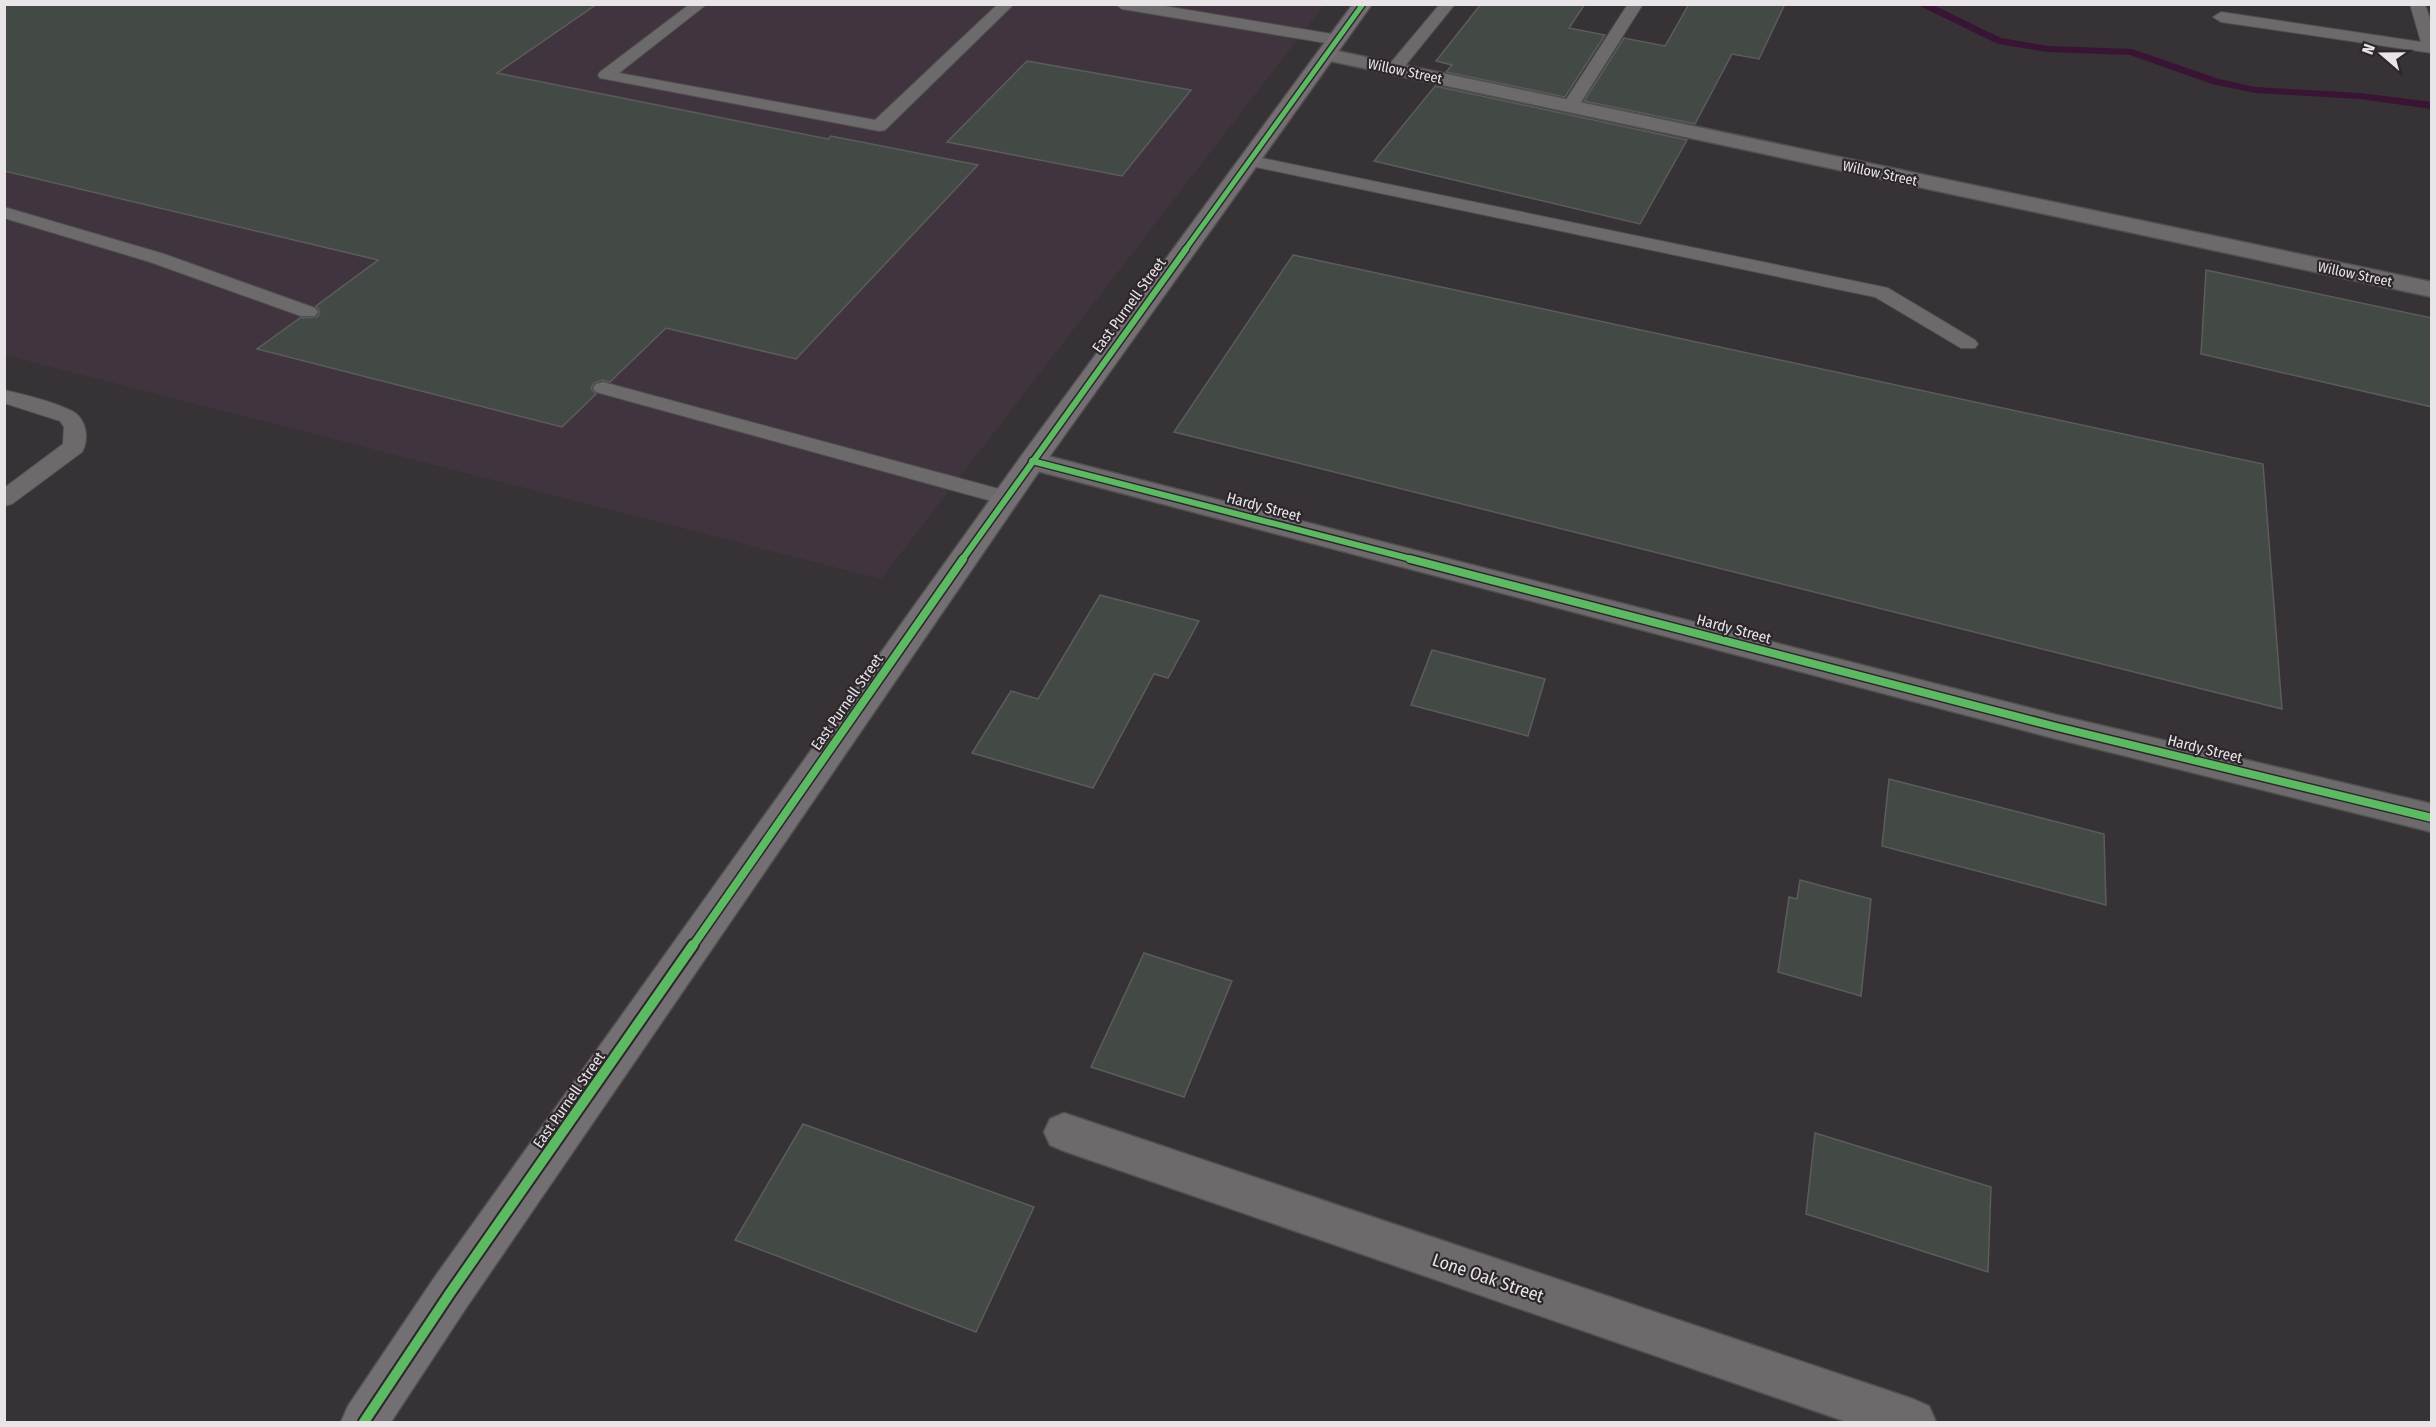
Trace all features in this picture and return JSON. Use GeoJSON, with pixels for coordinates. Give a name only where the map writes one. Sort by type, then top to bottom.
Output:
{"type":"FeatureCollection","features":[{"type":"Feature","properties":{"kind":"street","name":"East Purnell Street"},"geometry":{"type":"LineString","coordinates":[[364,1422],[456,1284],[1032,460],[1363,4]]}},
{"type":"Feature","properties":{"kind":"street","name":"Willow Street"},"geometry":{"type":"LineString","coordinates":[[1333,48],[1394,69],[2432,290]]}},
{"type":"Feature","properties":{"kind":"street","name":"Hardy Street"},"geometry":{"type":"LineString","coordinates":[[1032,460],[2053,726],[2432,818]]}},
{"type":"Feature","properties":{"kind":"street","name":"Lone Oak Street"},"geometry":{"type":"LineString","coordinates":[[1064,1132],[1859,1414],[1913,1422]]}},
{"type":"Feature","properties":{"kind":"lane"},"geometry":{"type":"LineString","coordinates":[[700,4],[606,75],[879,126],[1007,4]]}},
{"type":"Feature","properties":{"kind":"lane"},"geometry":{"type":"LineString","coordinates":[[1122,4],[1333,48]]}},
{"type":"Feature","properties":{"kind":"lane"},"geometry":{"type":"LineString","coordinates":[[1394,69],[1448,4]]}},
{"type":"Feature","properties":{"kind":"lane"},"geometry":{"type":"LineString","coordinates":[[1569,106],[1635,4]]}},
{"type":"Feature","properties":{"kind":"lane"},"geometry":{"type":"LineString","coordinates":[[2221,17],[2431,48],[2417,4]]}},
{"type":"Feature","properties":{"kind":"lane"},"geometry":{"type":"LineString","coordinates":[[1251,161],[1881,292],[1968,344]]}},
{"type":"Feature","properties":{"kind":"lane"},"geometry":{"type":"LineString","coordinates":[[4,212],[157,258],[308,312]]}},
{"type":"Feature","properties":{"kind":"lane"},"geometry":{"type":"LineString","coordinates":[[603,388],[1006,498]]}},
{"type":"Feature","properties":{"kind":"lane"},"geometry":{"type":"LineString","coordinates":[[4,396],[67,416],[75,426],[74,447],[4,499]]}},
{"type":"Feature","properties":{"kind":"shaded area"},"geometry":{"type":"Polygon","coordinates":[[[4,5],[1324,5],[881,579],[5,355],[4,5]]]}},
{"type":"Feature","properties":{"kind":"building"},"geometry":{"type":"Polygon","coordinates":[[[4,4],[597,4],[497,73],[828,139],[831,136],[978,165],[796,359],[666,328],[610,382],[602,380],[594,383],[591,388],[596,394],[562,427],[257,349],[300,318],[317,317],[320,312],[316,306],[378,260],[4,171],[4,4]]]}},
{"type":"Feature","properties":{"kind":"building"},"geometry":{"type":"Polygon","coordinates":[[[1481,4],[1585,4],[1569,28],[1605,35],[1565,97],[1446,72],[1452,65],[1436,61],[1481,4]]]}},
{"type":"Feature","properties":{"kind":"building"},"geometry":{"type":"Polygon","coordinates":[[[1689,4],[1785,4],[1759,59],[1732,54],[1695,124],[1584,101],[1624,38],[1665,46],[1689,4]]]}},
{"type":"Feature","properties":{"kind":"building"},"geometry":{"type":"Polygon","coordinates":[[[1027,61],[1191,90],[1122,176],[947,142],[1027,61]]]}},
{"type":"Feature","properties":{"kind":"building"},"geometry":{"type":"Polygon","coordinates":[[[1435,86],[1687,140],[1640,224],[1374,161],[1435,86]]]}},
{"type":"Feature","properties":{"kind":"building"},"geometry":{"type":"Polygon","coordinates":[[[1293,255],[2263,464],[2282,709],[1174,432],[1293,255]]]}},
{"type":"Feature","properties":{"kind":"building"},"geometry":{"type":"Polygon","coordinates":[[[2206,270],[2432,318],[2432,407],[2201,354],[2206,270]]]}},
{"type":"Feature","properties":{"kind":"building"},"geometry":{"type":"Polygon","coordinates":[[[1100,595],[1199,621],[1168,678],[1154,674],[1093,788],[972,753],[1011,691],[1038,699],[1100,595]]]}},
{"type":"Feature","properties":{"kind":"building"},"geometry":{"type":"Polygon","coordinates":[[[1432,650],[1545,679],[1528,736],[1411,705],[1432,650]]]}},
{"type":"Feature","properties":{"kind":"building"},"geometry":{"type":"Polygon","coordinates":[[[1889,779],[2104,834],[2106,905],[1882,846],[1889,779]]]}},
{"type":"Feature","properties":{"kind":"building"},"geometry":{"type":"Polygon","coordinates":[[[1800,880],[1871,899],[1861,996],[1778,972],[1789,897],[1797,899],[1800,880]]]}},
{"type":"Feature","properties":{"kind":"building"},"geometry":{"type":"Polygon","coordinates":[[[1144,953],[1232,981],[1184,1097],[1091,1067],[1144,953]]]}},
{"type":"Feature","properties":{"kind":"building"},"geometry":{"type":"Polygon","coordinates":[[[803,1124],[1034,1207],[976,1332],[735,1240],[803,1124]]]}},
{"type":"Feature","properties":{"kind":"building"},"geometry":{"type":"Polygon","coordinates":[[[1815,1133],[1991,1187],[1988,1272],[1806,1214],[1815,1133]]]}},
{"type":"Feature","properties":{"kind":"waterway"},"geometry":{"type":"LineString","coordinates":[[1921,4],[1998,41],[2048,49],[2132,52],[2216,82],[2255,90],[2360,96],[2432,106]]}},
{"type":"Feature","properties":{"kind":"cycle path"},"geometry":{"type":"LineString","coordinates":[[364,1422],[450,1293],[1032,461],[1363,4]]}},
{"type":"Feature","properties":{"kind":"cycle path"},"geometry":{"type":"LineString","coordinates":[[1032,461],[2053,726],[2432,818]]}}]}
